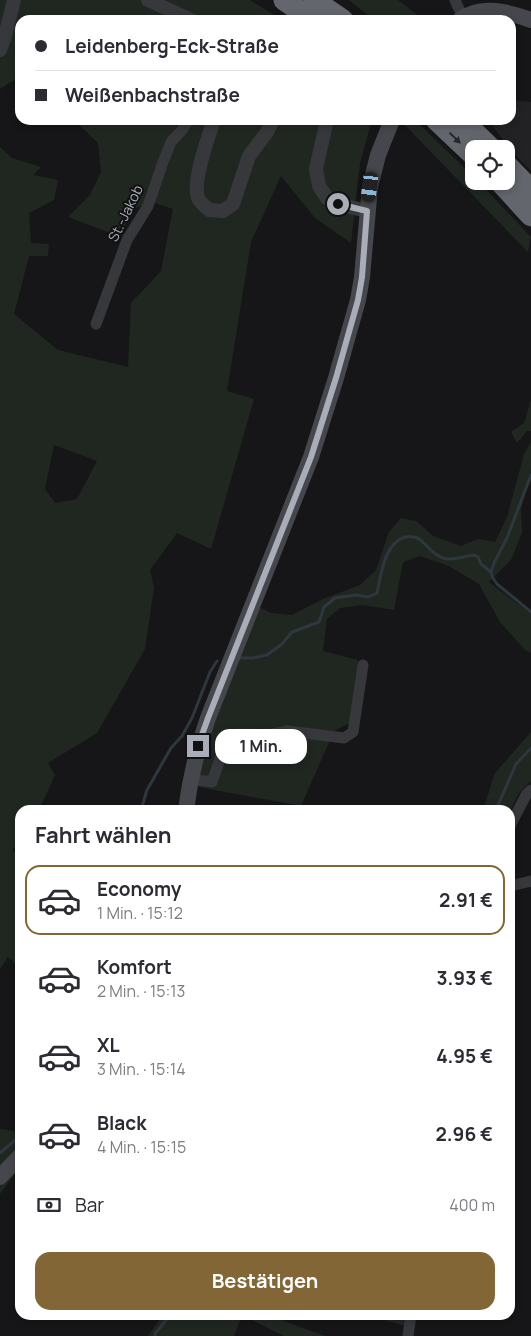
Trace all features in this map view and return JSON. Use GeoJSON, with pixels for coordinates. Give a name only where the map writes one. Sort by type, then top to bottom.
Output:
{"type":"FeatureCollection","features":[{"type":"Feature","properties":{"kind":"highway"},"geometry":{"type":"LineString","coordinates":[[284,0],[306,15]]}},
{"type":"Feature","properties":{"kind":"highway"},"geometry":{"type":"LineString","coordinates":[[314,0],[336,15]]}},
{"type":"Feature","properties":{"kind":"highway"},"geometry":{"type":"LineString","coordinates":[[441,125],[465,147]]}},
{"type":"Feature","properties":{"kind":"highway"},"geometry":{"type":"LineString","coordinates":[[467,125],[483,140]]}},
{"type":"Feature","properties":{"kind":"highway"},"geometry":{"type":"LineString","coordinates":[[515,173],[531,190]]}},
{"type":"Feature","properties":{"kind":"highway"},"geometry":{"type":"LineString","coordinates":[[507,190],[531,216]]}},
{"type":"Feature","properties":{"kind":"main road"},"geometry":{"type":"LineString","coordinates":[[472,15],[480,12],[502,11],[531,20]]}},
{"type":"Feature","properties":{"kind":"main road"},"geometry":{"type":"LineString","coordinates":[[187,805],[190,779],[198,746],[311,457],[334,387],[358,300],[362,277],[370,187],[378,155],[390,125]]}},
{"type":"Feature","properties":{"kind":"main road"},"geometry":{"type":"LineString","coordinates":[[0,1177],[15,1161]]}},
{"type":"Feature","properties":{"kind":"street"},"geometry":{"type":"LineString","coordinates":[[0,50],[14,0]]}},
{"type":"Feature","properties":{"kind":"street"},"geometry":{"type":"LineString","coordinates":[[148,0],[180,15]]}},
{"type":"Feature","properties":{"kind":"street"},"geometry":{"type":"LineString","coordinates":[[455,0],[460,15]]}},
{"type":"Feature","properties":{"kind":"street","name":"St.-Jakob"},"geometry":{"type":"LineString","coordinates":[[96,324],[126,240],[148,206],[171,142],[185,125]]}},
{"type":"Feature","properties":{"kind":"street"},"geometry":{"type":"LineString","coordinates":[[212,125],[196,185],[198,200],[209,210],[223,211],[233,204],[249,156],[270,125]]}},
{"type":"Feature","properties":{"kind":"street"},"geometry":{"type":"LineString","coordinates":[[326,125],[316,169],[319,186],[327,198],[338,204],[367,211]]}},
{"type":"Feature","properties":{"kind":"street"},"geometry":{"type":"LineString","coordinates":[[190,779],[212,782],[221,756],[234,737],[239,734],[268,735],[288,731],[344,738],[353,732],[362,665]]}},
{"type":"Feature","properties":{"kind":"street"},"geometry":{"type":"LineString","coordinates":[[515,816],[526,795],[531,790]]}},
{"type":"Feature","properties":{"kind":"street"},"geometry":{"type":"LineString","coordinates":[[515,885],[531,881]]}},
{"type":"Feature","properties":{"kind":"street"},"geometry":{"type":"LineString","coordinates":[[408,1336],[410,1320]]}},
{"type":"Feature","properties":{"kind":"shaded area"},"geometry":{"type":"Polygon","coordinates":[[[0,0],[250,0],[274,15],[15,15],[15,79],[0,89],[0,0]]]}},
{"type":"Feature","properties":{"kind":"shaded area"},"geometry":{"type":"Polygon","coordinates":[[[349,0],[398,0],[418,15],[368,15],[349,0]]]}},
{"type":"Feature","properties":{"kind":"shaded area"},"geometry":{"type":"Polygon","coordinates":[[[516,100],[531,102],[531,171],[515,155],[515,140],[503,140],[492,125],[516,125],[516,100]]]}},
{"type":"Feature","properties":{"kind":"shaded area"},"geometry":{"type":"Polygon","coordinates":[[[80,125],[371,125],[360,163],[351,243],[315,218],[281,176],[251,242],[227,391],[254,399],[211,549],[177,533],[150,570],[154,588],[145,649],[97,733],[48,763],[55,775],[41,805],[15,805],[15,846],[12,851],[15,852],[15,963],[8,957],[0,969],[0,147],[12,158],[41,167],[33,175],[58,180],[54,200],[29,213],[31,243],[49,244],[48,256],[29,256],[14,314],[58,350],[128,367],[131,303],[161,271],[173,209],[152,202],[130,210],[121,237],[68,217],[90,195],[101,172],[98,143],[80,125]],[[54,445],[45,489],[55,503],[77,499],[97,461],[54,445]]]}},
{"type":"Feature","properties":{"kind":"shaded area"},"geometry":{"type":"Polygon","coordinates":[[[405,125],[420,125],[465,168],[465,187],[405,125]]]}},
{"type":"Feature","properties":{"kind":"shaded area"},"geometry":{"type":"Polygon","coordinates":[[[468,190],[487,190],[531,237],[528,252],[468,190]]]}},
{"type":"Feature","properties":{"kind":"shaded area"},"geometry":{"type":"Polygon","coordinates":[[[531,400],[531,431],[527,431],[517,443],[511,432],[524,423],[531,400]]]}},
{"type":"Feature","properties":{"kind":"shaded area"},"geometry":{"type":"Polygon","coordinates":[[[531,442],[531,471],[521,509],[522,533],[511,560],[489,582],[531,614],[531,653],[525,650],[500,622],[479,584],[449,566],[420,556],[403,562],[394,610],[363,605],[340,608],[327,619],[323,651],[358,660],[350,723],[334,731],[301,805],[193,786],[204,736],[257,606],[271,613],[292,615],[323,599],[360,585],[376,570],[389,532],[401,518],[416,521],[433,536],[461,546],[478,539],[495,542],[507,517],[524,454],[531,442]]]}},
{"type":"Feature","properties":{"kind":"shaded area"},"geometry":{"type":"Polygon","coordinates":[[[531,732],[531,781],[519,793],[513,805],[485,805],[495,773],[531,732]]]}},
{"type":"Feature","properties":{"kind":"shaded area"},"geometry":{"type":"Polygon","coordinates":[[[0,1129],[14,1131],[15,1173],[0,1194],[0,1129]]]}},
{"type":"Feature","properties":{"kind":"shaded area"},"geometry":{"type":"Polygon","coordinates":[[[159,1320],[240,1320],[234,1336],[148,1336],[159,1320]]]}},
{"type":"Feature","properties":{"kind":"shaded area"},"geometry":{"type":"Polygon","coordinates":[[[252,1320],[282,1320],[325,1336],[284,1336],[252,1320]]]}},
{"type":"Feature","properties":{"kind":"shaded area"},"geometry":{"type":"Polygon","coordinates":[[[385,1320],[406,1320],[405,1326],[385,1320]]]}},
{"type":"Feature","properties":{"kind":"waterway"},"geometry":{"type":"LineString","coordinates":[[531,475],[507,538],[491,572],[497,584],[531,612]]}},
{"type":"Feature","properties":{"kind":"waterway"},"geometry":{"type":"LineString","coordinates":[[239,658],[267,655],[282,644],[292,632],[319,622],[324,607],[335,598],[356,595],[368,597],[377,593],[382,569],[388,553],[398,540],[405,537],[412,536],[417,538],[435,554],[443,558],[453,559],[474,555],[491,572]]}},
{"type":"Feature","properties":{"kind":"waterway"},"geometry":{"type":"LineString","coordinates":[[142,805],[147,790],[171,748],[182,736],[192,718],[210,672],[217,661]]}},
{"type":"Feature","properties":{"kind":"waterway"},"geometry":{"type":"LineString","coordinates":[[498,805],[516,764],[531,748]]}},
{"type":"Feature","properties":{"kind":"waterway"},"geometry":{"type":"LineString","coordinates":[[0,1153],[15,1140]]}},
{"type":"Feature","properties":{"kind":"waterway"},"geometry":{"type":"LineString","coordinates":[[155,1336],[166,1320]]}},
{"type":"Feature","properties":{"kind":"route"},"geometry":{"type":"LineString","coordinates":[[198,746],[315,446],[348,339],[362,277],[367,211],[338,204]]}}]}
